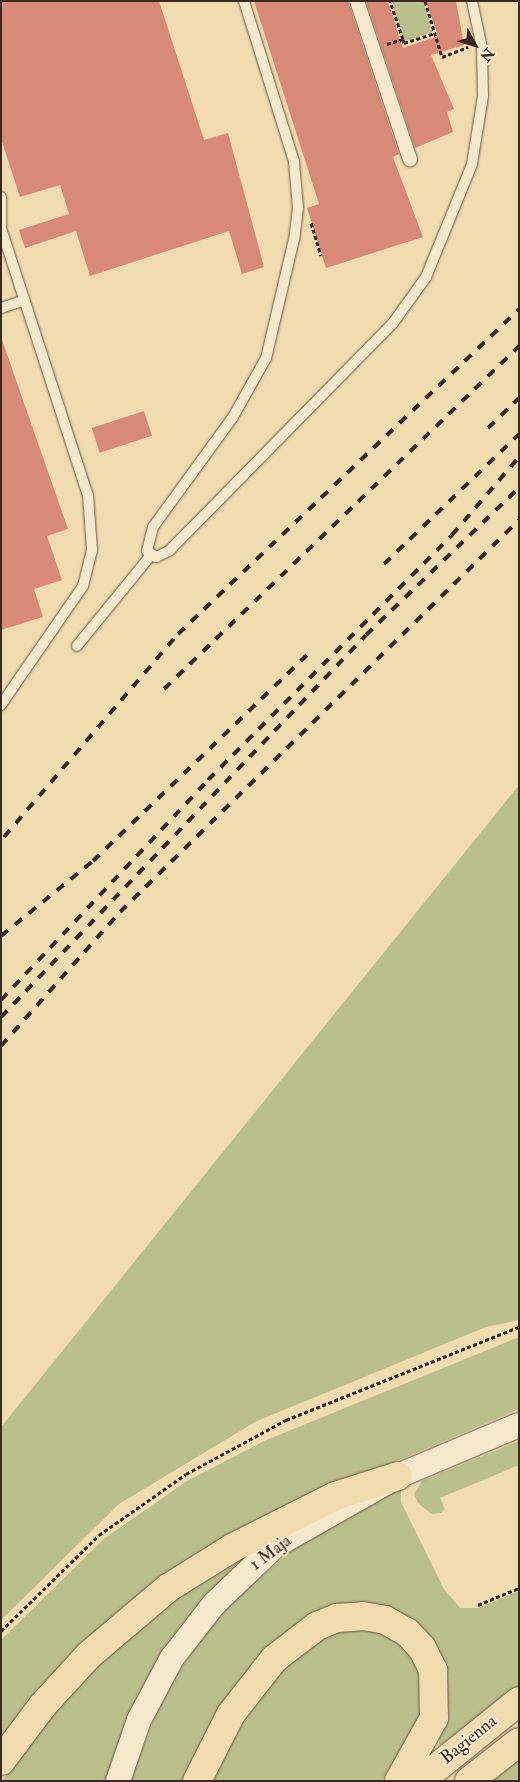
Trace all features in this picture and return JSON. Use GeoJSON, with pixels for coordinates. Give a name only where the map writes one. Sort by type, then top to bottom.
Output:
{"type":"FeatureCollection","features":[{"type":"Feature","properties":{"kind":"main road"},"geometry":{"type":"LineString","coordinates":[[1,1761],[43,1705],[89,1655],[168,1588],[232,1548],[335,1496],[398,1476]]}},
{"type":"Feature","properties":{"kind":"main road"},"geometry":{"type":"LineString","coordinates":[[197,1781],[231,1714],[274,1659],[317,1626],[337,1618],[363,1616],[385,1620],[407,1632],[422,1648],[433,1670],[434,1718],[399,1781]]}},
{"type":"Feature","properties":{"kind":"main road","name":"Bagienna"},"geometry":{"type":"LineString","coordinates":[[420,1781],[519,1701]]}},
{"type":"Feature","properties":{"kind":"main road","name":"Bagienna"},"geometry":{"type":"LineString","coordinates":[[469,1781],[519,1742]]}},
{"type":"Feature","properties":{"kind":"street"},"geometry":{"type":"LineString","coordinates":[[357,1],[410,159]]}},
{"type":"Feature","properties":{"kind":"street","name":"1 Maja"},"geometry":{"type":"LineString","coordinates":[[118,1781],[157,1683],[214,1604],[275,1546],[398,1476],[519,1425]]}},
{"type":"Feature","properties":{"kind":"lane"},"geometry":{"type":"LineString","coordinates":[[150,554],[146,542],[153,527],[233,417],[266,358],[294,239],[298,208],[294,162],[244,1]]}},
{"type":"Feature","properties":{"kind":"lane"},"geometry":{"type":"LineString","coordinates":[[150,554],[162,556],[249,470],[393,323],[426,277],[474,155],[483,96],[482,48],[472,1]]}},
{"type":"Feature","properties":{"kind":"lane"},"geometry":{"type":"LineString","coordinates":[[1,197],[1,227],[88,494],[91,562],[83,586],[1,705]]}},
{"type":"Feature","properties":{"kind":"lane"},"geometry":{"type":"LineString","coordinates":[[1,308],[25,300]]}},
{"type":"Feature","properties":{"kind":"lane"},"geometry":{"type":"LineString","coordinates":[[77,646],[150,554]]}},
{"type":"Feature","properties":{"kind":"path"},"geometry":{"type":"LineString","coordinates":[[390,1],[404,43],[435,33]]}},
{"type":"Feature","properties":{"kind":"path"},"geometry":{"type":"LineString","coordinates":[[424,1],[442,56]]}},
{"type":"Feature","properties":{"kind":"path"},"geometry":{"type":"LineString","coordinates":[[373,48],[403,39]]}},
{"type":"Feature","properties":{"kind":"path"},"geometry":{"type":"LineString","coordinates":[[1,1631],[99,1535],[186,1474],[286,1420],[519,1327]]}},
{"type":"Feature","properties":{"kind":"path"},"geometry":{"type":"LineString","coordinates":[[478,1606],[519,1588]]}},
{"type":"Feature","properties":{"kind":"green space"},"geometry":{"type":"Polygon","coordinates":[[[391,1],[423,1],[433,32],[404,42],[391,1]]]}},
{"type":"Feature","properties":{"kind":"green space"},"geometry":{"type":"Polygon","coordinates":[[[519,785],[519,1320],[486,1327],[257,1421],[119,1504],[1,1620],[1,1427],[519,785]]]}},
{"type":"Feature","properties":{"kind":"green space"},"geometry":{"type":"Polygon","coordinates":[[[519,1337],[519,1409],[289,1507],[1,1741],[1,1640],[105,1538],[187,1481],[264,1441],[519,1337]]]}},
{"type":"Feature","properties":{"kind":"green space"},"geometry":{"type":"Polygon","coordinates":[[[519,1441],[519,1465],[440,1498],[445,1509],[441,1513],[431,1514],[418,1503],[414,1494],[422,1481],[519,1441]]]}},
{"type":"Feature","properties":{"kind":"green space"},"geometry":{"type":"Polygon","coordinates":[[[401,1484],[401,1502],[444,1589],[460,1608],[478,1608],[519,1591],[519,1686],[439,1746],[442,1665],[338,1606],[186,1781],[130,1781],[165,1691],[222,1610],[302,1542],[401,1484]]]}},
{"type":"Feature","properties":{"kind":"green space"},"geometry":{"type":"Polygon","coordinates":[[[250,1554],[108,1781],[2,1781],[25,1747],[103,1657],[185,1592],[250,1554]]]}},
{"type":"Feature","properties":{"kind":"green space"},"geometry":{"type":"Polygon","coordinates":[[[333,1628],[386,1631],[418,1659],[427,1699],[401,1760],[381,1781],[206,1781],[264,1683],[333,1628]]]}},
{"type":"Feature","properties":{"kind":"green space"},"geometry":{"type":"Polygon","coordinates":[[[519,1757],[519,1781],[489,1781],[519,1757]]]}},
{"type":"Feature","properties":{"kind":"building"},"geometry":{"type":"Polygon","coordinates":[[[1,1],[159,1],[204,140],[228,133],[264,267],[242,274],[229,231],[90,276],[76,231],[25,248],[19,230],[69,214],[60,185],[20,197],[1,139],[1,1]]]}},
{"type":"Feature","properties":{"kind":"building"},"geometry":{"type":"Polygon","coordinates":[[[254,1],[348,1],[399,154],[393,157],[423,237],[326,268],[307,208],[319,204],[254,1]]]}},
{"type":"Feature","properties":{"kind":"building"},"geometry":{"type":"Polygon","coordinates":[[[366,1],[388,1],[403,48],[438,36],[426,1],[456,1],[464,45],[431,55],[454,109],[447,112],[453,132],[415,148],[366,1]]]}},
{"type":"Feature","properties":{"kind":"building"},"geometry":{"type":"Polygon","coordinates":[[[1,337],[68,529],[47,536],[62,580],[34,589],[43,617],[1,630],[1,337]]]}},
{"type":"Feature","properties":{"kind":"building"},"geometry":{"type":"Polygon","coordinates":[[[144,411],[152,436],[100,453],[92,428],[144,411]]]}},
{"type":"Feature","properties":{"kind":"railway"},"geometry":{"type":"LineString","coordinates":[[4,837],[178,634],[519,309]]}},
{"type":"Feature","properties":{"kind":"railway"},"geometry":{"type":"LineString","coordinates":[[164,689],[519,346]]}},
{"type":"Feature","properties":{"kind":"railway"},"geometry":{"type":"LineString","coordinates":[[488,428],[519,398]]}},
{"type":"Feature","properties":{"kind":"railway"},"geometry":{"type":"LineString","coordinates":[[384,564],[519,434]]}},
{"type":"Feature","properties":{"kind":"railway"},"geometry":{"type":"LineString","coordinates":[[1,1000],[208,780],[452,535],[519,457]]}},
{"type":"Feature","properties":{"kind":"railway"},"geometry":{"type":"LineString","coordinates":[[1,1017],[366,635],[519,488]]}},
{"type":"Feature","properties":{"kind":"railway"},"geometry":{"type":"LineString","coordinates":[[1,1046],[120,912],[519,520]]}},
{"type":"Feature","properties":{"kind":"railway"},"geometry":{"type":"LineString","coordinates":[[1,936],[93,861],[307,655]]}}]}
